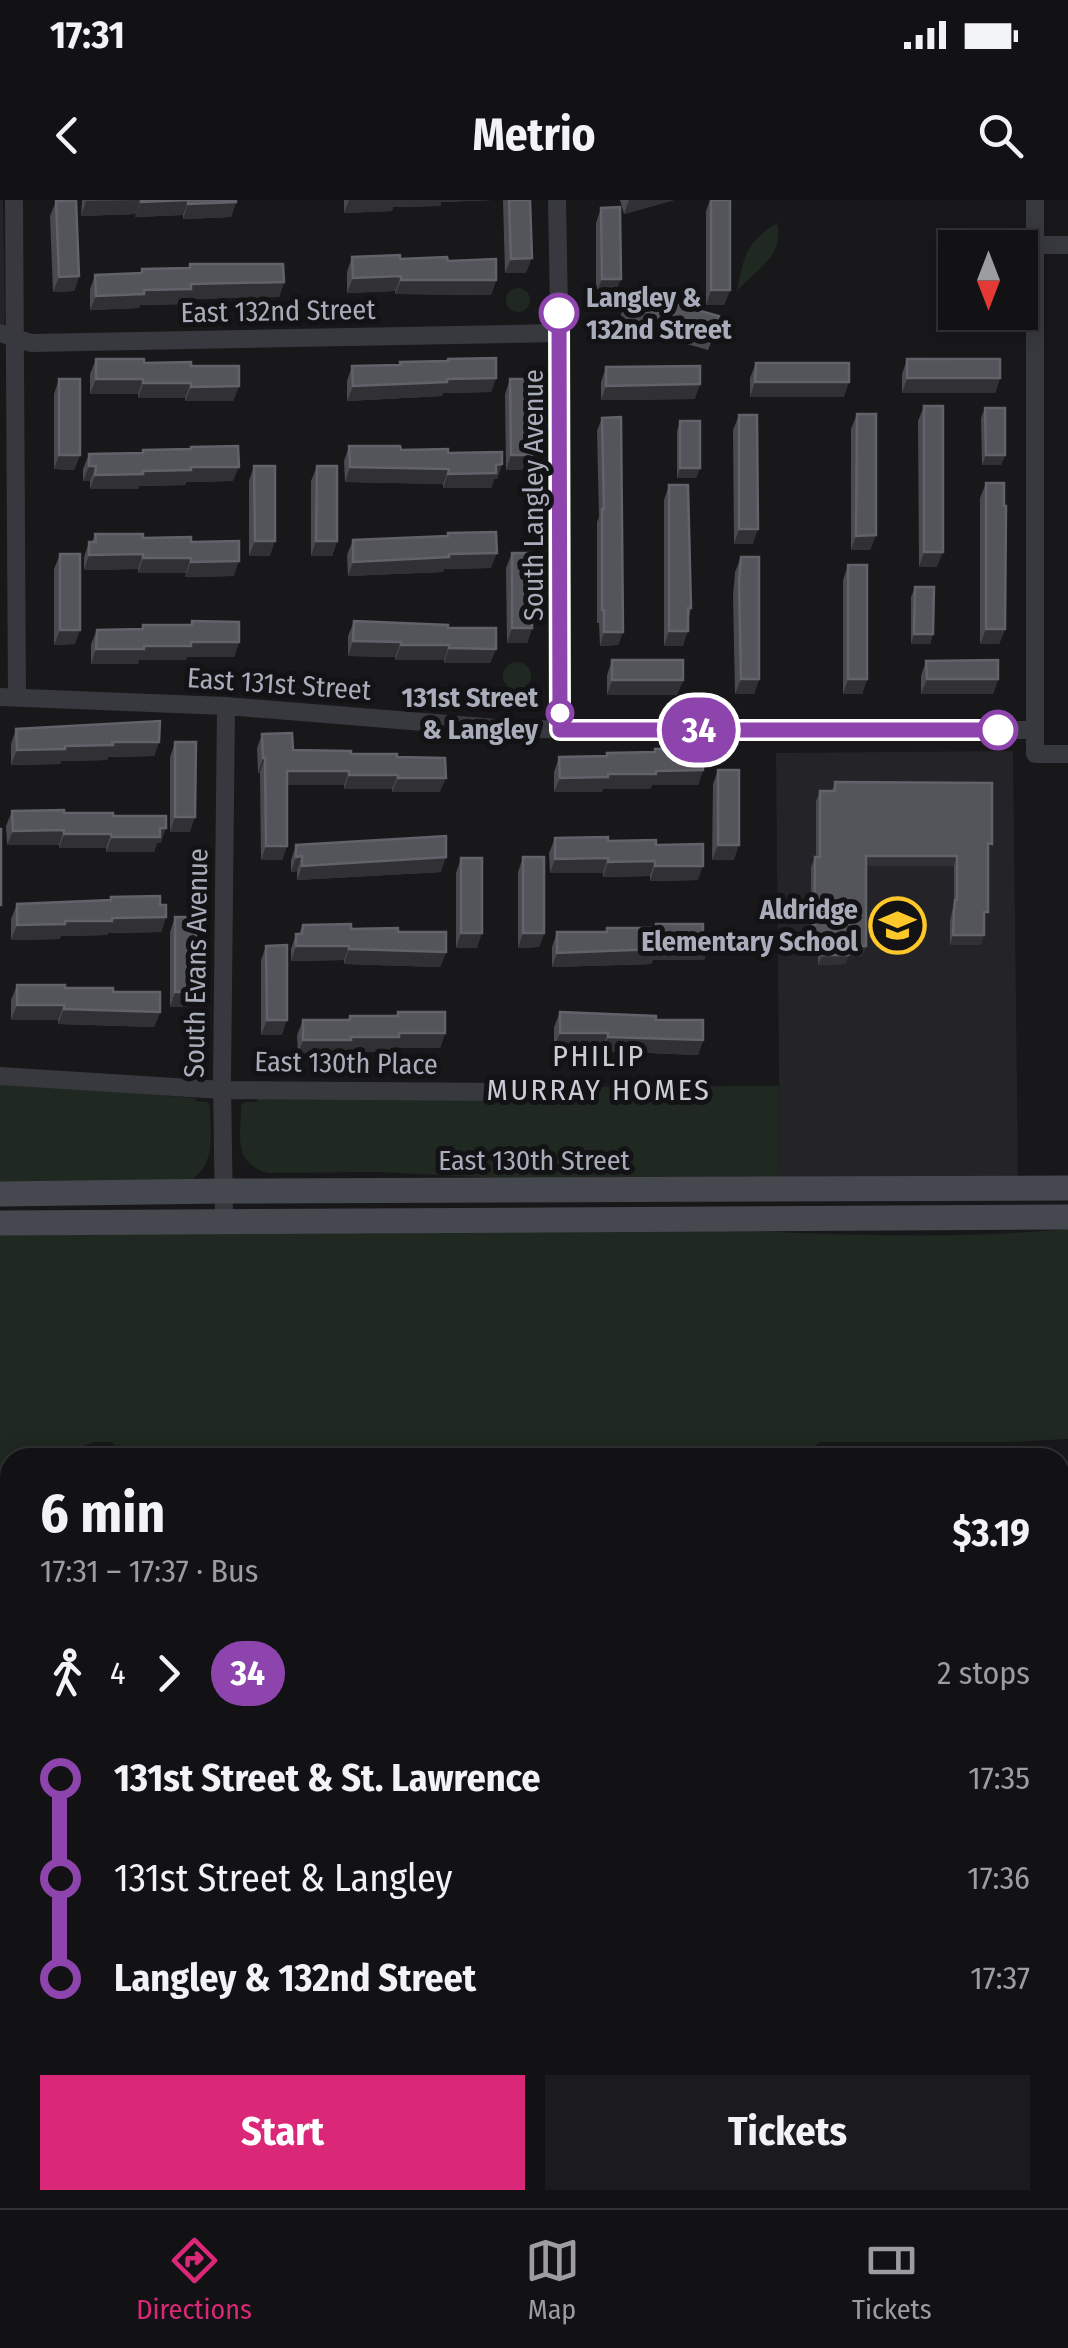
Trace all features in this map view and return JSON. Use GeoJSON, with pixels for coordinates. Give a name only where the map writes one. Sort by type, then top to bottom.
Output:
{"type":"FeatureCollection","features":[{"type":"Feature","properties":{"kind":"main road","name":"East 130th Street"},"geometry":{"type":"LineString","coordinates":[[0,1194],[1068,1188]]}},
{"type":"Feature","properties":{"kind":"main road"},"geometry":{"type":"LineString","coordinates":[[0,1223],[1068,1217]]}},
{"type":"Feature","properties":{"kind":"street"},"geometry":{"type":"LineString","coordinates":[[8,697],[7,335],[14,200]]}},
{"type":"Feature","properties":{"kind":"street","name":"South Langley Avenue"},"geometry":{"type":"LineString","coordinates":[[558,200],[560,730]]}},
{"type":"Feature","properties":{"kind":"street"},"geometry":{"type":"LineString","coordinates":[[1035,200],[1035,230]]}},
{"type":"Feature","properties":{"kind":"street"},"geometry":{"type":"LineString","coordinates":[[1038,246],[1068,245]]}},
{"type":"Feature","properties":{"kind":"street"},"geometry":{"type":"LineString","coordinates":[[1035,330],[1035,754],[1068,754]]}},
{"type":"Feature","properties":{"kind":"street","name":"East 132nd Street"},"geometry":{"type":"LineString","coordinates":[[7,335],[31,343],[559,333]]}},
{"type":"Feature","properties":{"kind":"street","name":"East 131st Street"},"geometry":{"type":"LineString","coordinates":[[8,697],[226,706],[560,730],[1035,730]]}},
{"type":"Feature","properties":{"kind":"street","name":"South Evans Avenue"},"geometry":{"type":"LineString","coordinates":[[224,1220],[226,706]]}},
{"type":"Feature","properties":{"kind":"street","name":"East 130th Place"},"geometry":{"type":"LineString","coordinates":[[0,1076],[222,1090],[511,1092]]}},
{"type":"Feature","properties":{"kind":"shaded area"},"geometry":{"type":"Polygon","coordinates":[[[0,200],[5,318],[0,327],[0,200]]]}},
{"type":"Feature","properties":{"kind":"shaded area"},"geometry":{"type":"Polygon","coordinates":[[[777,223],[773,254],[737,291],[748,251],[759,236],[777,223]]]}},
{"type":"Feature","properties":{"kind":"shaded area"},"geometry":{"type":"Polygon","coordinates":[[[518,288],[527,291],[527,309],[518,312],[509,309],[506,300],[509,291],[518,288]]]}},
{"type":"Feature","properties":{"kind":"shaded area"},"geometry":{"type":"Polygon","coordinates":[[[517,662],[527,666],[531,676],[527,686],[517,690],[507,686],[503,676],[507,666],[517,662]]]}},
{"type":"Feature","properties":{"kind":"shaded area","name":"Aldridge Elementary School"},"geometry":{"type":"Polygon","coordinates":[[[1013,751],[1018,1178],[780,1180],[776,753],[1013,751]]]}},
{"type":"Feature","properties":{"kind":"shaded area"},"geometry":{"type":"Polygon","coordinates":[[[0,1083],[207,1102],[211,1127],[205,1166],[190,1181],[0,1182],[0,1083]]]}},
{"type":"Feature","properties":{"kind":"shaded area"},"geometry":{"type":"Polygon","coordinates":[[[779,1086],[780,1180],[562,1181],[376,1172],[268,1173],[249,1162],[240,1138],[241,1105],[257,1102],[257,1098],[520,1099],[520,1087],[779,1086]]]}},
{"type":"Feature","properties":{"kind":"shaded area"},"geometry":{"type":"Polygon","coordinates":[[[714,1229],[935,1235],[1068,1229],[1068,1439],[821,1442],[811,1448],[116,1448],[112,1442],[94,1442],[79,1448],[0,1448],[0,1233],[714,1229]]]}},
{"type":"Feature","properties":{"kind":"building"},"geometry":{"type":"Polygon","coordinates":[[[76,200],[79,276],[59,277],[56,201],[76,200]]]}},
{"type":"Feature","properties":{"kind":"building"},"geometry":{"type":"Polygon","coordinates":[[[189,200],[236,200],[236,202],[188,204],[189,200]]]}},
{"type":"Feature","properties":{"kind":"building"},"geometry":{"type":"Polygon","coordinates":[[[509,200],[530,200],[532,258],[511,259],[509,200]]]}},
{"type":"Feature","properties":{"kind":"building"},"geometry":{"type":"Polygon","coordinates":[[[711,200],[730,200],[730,290],[711,290],[711,200]]]}},
{"type":"Feature","properties":{"kind":"building"},"geometry":{"type":"Polygon","coordinates":[[[620,207],[621,279],[602,279],[601,208],[620,207]]]}},
{"type":"Feature","properties":{"kind":"building"},"geometry":{"type":"Polygon","coordinates":[[[400,255],[400,259],[447,257],[448,261],[496,259],[496,280],[353,278],[352,257],[400,255]]]}},
{"type":"Feature","properties":{"kind":"building"},"geometry":{"type":"Polygon","coordinates":[[[190,264],[283,264],[284,282],[191,284],[191,289],[96,296],[95,275],[190,268],[190,264]]]}},
{"type":"Feature","properties":{"kind":"building"},"geometry":{"type":"Polygon","coordinates":[[[629,291],[719,316],[714,335],[624,309],[629,291]]]}},
{"type":"Feature","properties":{"kind":"building"},"geometry":{"type":"Polygon","coordinates":[[[496,358],[496,378],[353,386],[352,366],[496,358]]]}},
{"type":"Feature","properties":{"kind":"building"},"geometry":{"type":"Polygon","coordinates":[[[96,359],[239,366],[239,386],[191,387],[191,383],[96,379],[96,359]]]}},
{"type":"Feature","properties":{"kind":"building"},"geometry":{"type":"Polygon","coordinates":[[[907,359],[1000,359],[1000,378],[907,378],[907,359]]]}},
{"type":"Feature","properties":{"kind":"building"},"geometry":{"type":"Polygon","coordinates":[[[756,363],[849,363],[849,382],[755,382],[756,363]]]}},
{"type":"Feature","properties":{"kind":"building"},"geometry":{"type":"Polygon","coordinates":[[[700,366],[700,384],[606,386],[606,367],[700,366]]]}},
{"type":"Feature","properties":{"kind":"building"},"geometry":{"type":"Polygon","coordinates":[[[59,379],[80,379],[80,455],[59,455],[59,379]]]}},
{"type":"Feature","properties":{"kind":"building"},"geometry":{"type":"Polygon","coordinates":[[[510,379],[531,379],[532,455],[511,455],[510,379]]]}},
{"type":"Feature","properties":{"kind":"building"},"geometry":{"type":"Polygon","coordinates":[[[924,406],[943,406],[943,552],[924,552],[924,406]]]}},
{"type":"Feature","properties":{"kind":"building"},"geometry":{"type":"Polygon","coordinates":[[[985,408],[1005,408],[1005,455],[986,455],[985,408]]]}},
{"type":"Feature","properties":{"kind":"building"},"geometry":{"type":"Polygon","coordinates":[[[857,414],[876,414],[876,535],[856,536],[857,414]]]}},
{"type":"Feature","properties":{"kind":"building"},"geometry":{"type":"Polygon","coordinates":[[[739,415],[757,415],[758,529],[739,529],[739,415]]]}},
{"type":"Feature","properties":{"kind":"building"},"geometry":{"type":"Polygon","coordinates":[[[621,417],[623,632],[604,632],[602,418],[621,417]]]}},
{"type":"Feature","properties":{"kind":"building"},"geometry":{"type":"Polygon","coordinates":[[[680,421],[700,421],[700,468],[680,468],[680,421]]]}},
{"type":"Feature","properties":{"kind":"building"},"geometry":{"type":"Polygon","coordinates":[[[238,446],[239,467],[95,475],[96,466],[89,466],[89,454],[238,446]]]}},
{"type":"Feature","properties":{"kind":"building"},"geometry":{"type":"Polygon","coordinates":[[[349,446],[448,449],[448,453],[502,452],[502,464],[496,465],[496,473],[448,474],[449,469],[350,467],[349,446]]]}},
{"type":"Feature","properties":{"kind":"building"},"geometry":{"type":"Polygon","coordinates":[[[254,466],[275,466],[275,541],[255,541],[254,466]]]}},
{"type":"Feature","properties":{"kind":"building"},"geometry":{"type":"Polygon","coordinates":[[[317,466],[337,466],[337,541],[316,541],[317,466]]]}},
{"type":"Feature","properties":{"kind":"building"},"geometry":{"type":"Polygon","coordinates":[[[986,483],[1004,483],[1005,629],[986,629],[986,483]]]}},
{"type":"Feature","properties":{"kind":"building"},"geometry":{"type":"Polygon","coordinates":[[[669,485],[688,485],[688,631],[669,631],[669,485]]]}},
{"type":"Feature","properties":{"kind":"building"},"geometry":{"type":"Polygon","coordinates":[[[496,532],[497,553],[353,562],[353,540],[496,532]]]}},
{"type":"Feature","properties":{"kind":"building"},"geometry":{"type":"Polygon","coordinates":[[[95,534],[191,537],[191,542],[239,541],[239,561],[191,562],[191,558],[143,558],[143,554],[89,555],[89,542],[96,542],[95,534]]]}},
{"type":"Feature","properties":{"kind":"building"},"geometry":{"type":"Polygon","coordinates":[[[512,553],[532,553],[532,628],[512,628],[512,553]]]}},
{"type":"Feature","properties":{"kind":"building"},"geometry":{"type":"Polygon","coordinates":[[[60,554],[80,554],[80,630],[60,630],[60,554]]]}},
{"type":"Feature","properties":{"kind":"building"},"geometry":{"type":"Polygon","coordinates":[[[741,557],[759,557],[759,679],[741,679],[741,557]]]}},
{"type":"Feature","properties":{"kind":"building"},"geometry":{"type":"Polygon","coordinates":[[[848,565],[867,565],[867,679],[848,679],[848,565]]]}},
{"type":"Feature","properties":{"kind":"building"},"geometry":{"type":"Polygon","coordinates":[[[915,587],[934,587],[933,634],[914,634],[915,587]]]}},
{"type":"Feature","properties":{"kind":"building"},"geometry":{"type":"Polygon","coordinates":[[[192,621],[239,622],[239,642],[96,649],[97,630],[192,625],[192,621]]]}},
{"type":"Feature","properties":{"kind":"building"},"geometry":{"type":"Polygon","coordinates":[[[354,621],[496,628],[496,649],[353,641],[354,621]]]}},
{"type":"Feature","properties":{"kind":"building"},"geometry":{"type":"Polygon","coordinates":[[[612,660],[683,660],[683,680],[612,680],[612,660]]]}},
{"type":"Feature","properties":{"kind":"building"},"geometry":{"type":"Polygon","coordinates":[[[998,660],[998,679],[927,679],[926,661],[998,660]]]}},
{"type":"Feature","properties":{"kind":"building"},"geometry":{"type":"Polygon","coordinates":[[[160,721],[159,742],[17,750],[16,729],[160,721]]]}},
{"type":"Feature","properties":{"kind":"building"},"geometry":{"type":"Polygon","coordinates":[[[292,733],[293,750],[445,758],[446,778],[287,771],[287,846],[266,846],[262,734],[292,733]]]}},
{"type":"Feature","properties":{"kind":"building"},"geometry":{"type":"Polygon","coordinates":[[[175,742],[196,742],[195,817],[175,817],[175,742]]]}},
{"type":"Feature","properties":{"kind":"building"},"geometry":{"type":"Polygon","coordinates":[[[703,748],[703,770],[560,778],[559,757],[703,748]]]}},
{"type":"Feature","properties":{"kind":"building"},"geometry":{"type":"Polygon","coordinates":[[[718,770],[739,770],[739,845],[718,845],[718,770]]]}},
{"type":"Feature","properties":{"kind":"building"},"geometry":{"type":"Polygon","coordinates":[[[835,782],[992,783],[992,844],[988,843],[984,935],[953,935],[957,856],[866,856],[866,946],[848,946],[848,955],[822,955],[822,946],[814,946],[815,857],[820,857],[820,791],[835,791],[835,782]]]}},
{"type":"Feature","properties":{"kind":"building"},"geometry":{"type":"Polygon","coordinates":[[[64,810],[113,816],[166,816],[166,828],[160,828],[160,837],[64,834],[64,830],[13,831],[12,811],[64,810]]]}},
{"type":"Feature","properties":{"kind":"building"},"geometry":{"type":"Polygon","coordinates":[[[1,829],[1,905],[0,905],[1,829]]]}},
{"type":"Feature","properties":{"kind":"building"},"geometry":{"type":"Polygon","coordinates":[[[446,836],[446,857],[302,866],[302,856],[296,857],[296,845],[446,836]]]}},
{"type":"Feature","properties":{"kind":"building"},"geometry":{"type":"Polygon","coordinates":[[[608,837],[608,841],[656,840],[656,845],[703,844],[703,866],[655,866],[655,861],[608,862],[608,858],[555,859],[555,838],[608,837]]]}},
{"type":"Feature","properties":{"kind":"building"},"geometry":{"type":"Polygon","coordinates":[[[523,857],[544,857],[544,933],[523,933],[523,857]]]}},
{"type":"Feature","properties":{"kind":"building"},"geometry":{"type":"Polygon","coordinates":[[[461,858],[482,858],[482,933],[461,933],[461,858]]]}},
{"type":"Feature","properties":{"kind":"building"},"geometry":{"type":"Polygon","coordinates":[[[160,896],[160,905],[166,905],[166,917],[17,925],[17,904],[160,896]]]}},
{"type":"Feature","properties":{"kind":"building"},"geometry":{"type":"Polygon","coordinates":[[[175,917],[196,917],[196,992],[175,992],[175,917]]]}},
{"type":"Feature","properties":{"kind":"building"},"geometry":{"type":"Polygon","coordinates":[[[351,924],[351,929],[446,932],[446,952],[296,946],[296,934],[302,934],[303,925],[351,924]]]}},
{"type":"Feature","properties":{"kind":"building"},"geometry":{"type":"Polygon","coordinates":[[[656,924],[703,924],[703,933],[709,933],[709,945],[557,953],[557,932],[607,932],[607,928],[656,928],[656,924]]]}},
{"type":"Feature","properties":{"kind":"building"},"geometry":{"type":"Polygon","coordinates":[[[287,945],[287,1020],[267,1020],[266,946],[287,945]]]}},
{"type":"Feature","properties":{"kind":"building"},"geometry":{"type":"Polygon","coordinates":[[[17,985],[160,992],[160,1012],[17,1005],[17,985]]]}},
{"type":"Feature","properties":{"kind":"building"},"geometry":{"type":"Polygon","coordinates":[[[398,1012],[445,1012],[445,1033],[303,1040],[303,1020],[398,1016],[398,1012]]]}},
{"type":"Feature","properties":{"kind":"building"},"geometry":{"type":"Polygon","coordinates":[[[560,1012],[703,1020],[703,1040],[560,1033],[560,1012]]]}},
{"type":"Feature","properties":{"kind":"bus line","name":"34"},"geometry":{"type":"LineString","coordinates":[[559,313],[560,730],[998,730]]}},
{"type":"Feature","properties":{"kind":"place","name":"Langley & 132nd Street"},"geometry":{"type":"Point","coordinates":[559,313]}},
{"type":"Feature","properties":{"kind":"place","name":"131st Street & Langley"},"geometry":{"type":"Point","coordinates":[560,713]}},
{"type":"Feature","properties":{"kind":"place","name":"Aldridge Elementary School"},"geometry":{"type":"Point","coordinates":[897,925]}},
{"type":"Feature","properties":{"kind":"district","name":"PHILIP MURRAY HOMES"},"geometry":{"type":"Point","coordinates":[599,1073]}}]}
